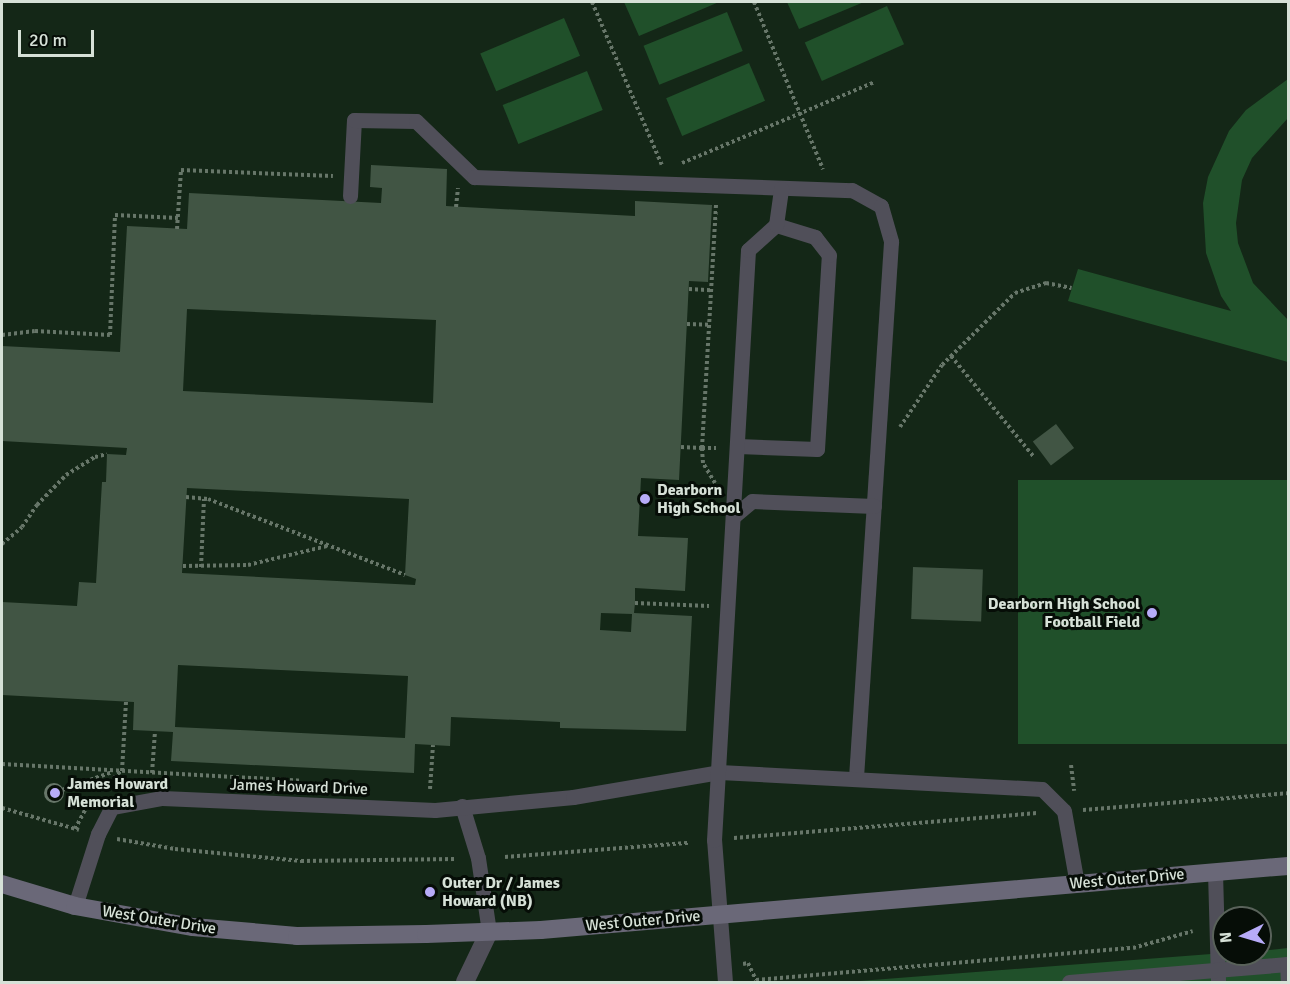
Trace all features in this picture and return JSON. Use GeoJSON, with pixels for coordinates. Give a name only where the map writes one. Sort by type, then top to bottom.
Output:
{"type":"FeatureCollection","features":[{"type":"Feature","properties":{"kind":"main road","name":"West Outer Drive"},"geometry":{"type":"LineString","coordinates":[[2,884],[75,906],[193,927],[297,936],[489,932],[1288,866]]}},
{"type":"Feature","properties":{"kind":"street"},"geometry":{"type":"LineString","coordinates":[[465,982],[489,932]]}},
{"type":"Feature","properties":{"kind":"lane"},"geometry":{"type":"LineString","coordinates":[[350,196],[354,120],[416,121],[474,177],[852,190],[881,206],[891,242],[856,778]]}},
{"type":"Feature","properties":{"kind":"lane"},"geometry":{"type":"LineString","coordinates":[[726,982],[714,840],[748,250],[776,225],[781,188]]}},
{"type":"Feature","properties":{"kind":"lane"},"geometry":{"type":"LineString","coordinates":[[738,446],[817,449],[829,255],[815,237],[776,225]]}},
{"type":"Feature","properties":{"kind":"lane"},"geometry":{"type":"LineString","coordinates":[[734,516],[752,501],[874,506]]}},
{"type":"Feature","properties":{"kind":"lane"},"geometry":{"type":"LineString","coordinates":[[489,932],[478,858],[462,806],[573,797],[719,772],[856,778],[1048,792],[1064,811],[1077,884]]}},
{"type":"Feature","properties":{"kind":"lane","name":"James Howard Drive"},"geometry":{"type":"LineString","coordinates":[[75,906],[98,834],[112,807],[162,798],[400,809],[462,806]]}},
{"type":"Feature","properties":{"kind":"lane"},"geometry":{"type":"LineString","coordinates":[[1215,872],[1218,976]]}},
{"type":"Feature","properties":{"kind":"lane"},"geometry":{"type":"LineString","coordinates":[[1077,982],[1218,976],[1287,964],[1288,981]]}},
{"type":"Feature","properties":{"kind":"path"},"geometry":{"type":"LineString","coordinates":[[592,2],[671,185]]}},
{"type":"Feature","properties":{"kind":"path"},"geometry":{"type":"LineString","coordinates":[[754,2],[832,189]]}},
{"type":"Feature","properties":{"kind":"path"},"geometry":{"type":"LineString","coordinates":[[664,170],[875,82]]}},
{"type":"Feature","properties":{"kind":"path"},"geometry":{"type":"LineString","coordinates":[[177,229],[181,170],[351,177]]}},
{"type":"Feature","properties":{"kind":"path"},"geometry":{"type":"LineString","coordinates":[[717,186],[702,448],[703,463],[716,486],[736,480]]}},
{"type":"Feature","properties":{"kind":"path"},"geometry":{"type":"LineString","coordinates":[[2,335],[35,331],[110,335],[116,214],[178,218]]}},
{"type":"Feature","properties":{"kind":"path"},"geometry":{"type":"LineString","coordinates":[[897,432],[951,356],[1015,293],[1046,283],[1072,288]]}},
{"type":"Feature","properties":{"kind":"path"},"geometry":{"type":"LineString","coordinates":[[688,289],[711,290]]}},
{"type":"Feature","properties":{"kind":"path"},"geometry":{"type":"LineString","coordinates":[[687,324],[710,325]]}},
{"type":"Feature","properties":{"kind":"path"},"geometry":{"type":"LineString","coordinates":[[951,356],[1034,457]]}},
{"type":"Feature","properties":{"kind":"path"},"geometry":{"type":"LineString","coordinates":[[681,447],[702,448]]}},
{"type":"Feature","properties":{"kind":"path"},"geometry":{"type":"LineString","coordinates":[[2,544],[22,527],[37,505],[66,475],[95,457],[107,454]]}},
{"type":"Feature","properties":{"kind":"path"},"geometry":{"type":"LineString","coordinates":[[186,497],[204,499],[405,575]]}},
{"type":"Feature","properties":{"kind":"path"},"geometry":{"type":"LineString","coordinates":[[201,567],[204,499]]}},
{"type":"Feature","properties":{"kind":"path"},"geometry":{"type":"LineString","coordinates":[[183,566],[248,565],[328,546]]}},
{"type":"Feature","properties":{"kind":"path"},"geometry":{"type":"LineString","coordinates":[[709,618],[710,596]]}},
{"type":"Feature","properties":{"kind":"path"},"geometry":{"type":"LineString","coordinates":[[635,603],[710,606]]}},
{"type":"Feature","properties":{"kind":"path"},"geometry":{"type":"LineString","coordinates":[[122,771],[126,702]]}},
{"type":"Feature","properties":{"kind":"path"},"geometry":{"type":"LineString","coordinates":[[152,772],[155,731]]}},
{"type":"Feature","properties":{"kind":"path"},"geometry":{"type":"LineString","coordinates":[[430,789],[433,744]]}},
{"type":"Feature","properties":{"kind":"path"},"geometry":{"type":"LineString","coordinates":[[2,764],[315,782]]}},
{"type":"Feature","properties":{"kind":"path"},"geometry":{"type":"LineString","coordinates":[[1071,765],[1075,799]]}},
{"type":"Feature","properties":{"kind":"path"},"geometry":{"type":"LineString","coordinates":[[62,790],[51,785],[47,797],[57,801],[62,790],[99,774],[122,771]]}},
{"type":"Feature","properties":{"kind":"path"},"geometry":{"type":"LineString","coordinates":[[419,788],[440,789]]}},
{"type":"Feature","properties":{"kind":"path"},"geometry":{"type":"LineString","coordinates":[[1076,810],[1288,793]]}},
{"type":"Feature","properties":{"kind":"path"},"geometry":{"type":"LineString","coordinates":[[2,808],[79,830]]}},
{"type":"Feature","properties":{"kind":"path"},"geometry":{"type":"LineString","coordinates":[[733,838],[1045,813]]}},
{"type":"Feature","properties":{"kind":"path"},"geometry":{"type":"LineString","coordinates":[[116,839],[175,849],[300,861],[456,859]]}},
{"type":"Feature","properties":{"kind":"path"},"geometry":{"type":"LineString","coordinates":[[505,856],[690,843]]}},
{"type":"Feature","properties":{"kind":"path"},"geometry":{"type":"LineString","coordinates":[[724,966],[748,963],[756,980],[1133,948],[1192,931]]}},
{"type":"Feature","properties":{"kind":"green space"},"geometry":{"type":"Polygon","coordinates":[[[624,2],[719,2],[639,36],[624,2]]]}},
{"type":"Feature","properties":{"kind":"green space"},"geometry":{"type":"Polygon","coordinates":[[[787,2],[864,2],[799,29],[787,2]]]}},
{"type":"Feature","properties":{"kind":"green space"},"geometry":{"type":"Polygon","coordinates":[[[887,6],[904,44],[822,81],[805,43],[887,6]]]}},
{"type":"Feature","properties":{"kind":"green space"},"geometry":{"type":"Polygon","coordinates":[[[727,12],[743,51],[659,85],[644,46],[727,12]]]}},
{"type":"Feature","properties":{"kind":"green space"},"geometry":{"type":"Polygon","coordinates":[[[564,18],[580,56],[496,91],[480,54],[564,18]]]}},
{"type":"Feature","properties":{"kind":"green space"},"geometry":{"type":"Polygon","coordinates":[[[749,63],[765,101],[682,136],[666,98],[749,63]]]}},
{"type":"Feature","properties":{"kind":"green space"},"geometry":{"type":"Polygon","coordinates":[[[587,71],[603,110],[518,144],[503,105],[587,71]]]}},
{"type":"Feature","properties":{"kind":"green space"},"geometry":{"type":"Polygon","coordinates":[[[1288,79],[1288,118],[1252,158],[1242,180],[1236,223],[1238,243],[1253,283],[1288,320],[1288,362],[1068,301],[1078,269],[1231,311],[1221,296],[1206,253],[1203,203],[1208,177],[1229,131],[1246,110],[1288,79]]]}},
{"type":"Feature","properties":{"kind":"green space","name":"Dearborn High School Football Field"},"geometry":{"type":"Polygon","coordinates":[[[1018,480],[1288,480],[1288,744],[1018,744],[1018,480]]]}},
{"type":"Feature","properties":{"kind":"green space"},"geometry":{"type":"Polygon","coordinates":[[[1288,948],[1288,982],[846,982],[1212,954],[1212,966],[1272,966],[1272,950],[1288,948]]]}},
{"type":"Feature","properties":{"kind":"building"},"geometry":{"type":"Polygon","coordinates":[[[371,165],[447,169],[446,206],[635,216],[635,201],[712,205],[708,282],[689,281],[679,480],[641,478],[638,536],[688,538],[685,591],[635,588],[634,613],[692,616],[686,731],[560,728],[560,722],[451,717],[450,746],[415,744],[414,773],[171,761],[173,732],[133,730],[134,702],[2,695],[2,602],[77,606],[79,582],[96,583],[102,482],[106,482],[107,454],[126,455],[127,448],[2,441],[2,346],[120,352],[127,226],[187,229],[189,193],[381,203],[382,188],[370,187],[371,165]],[[187,309],[183,391],[433,403],[436,320],[187,309]],[[187,488],[182,573],[415,585],[416,579],[405,575],[409,499],[187,488]],[[601,613],[600,630],[631,632],[632,614],[601,613]],[[178,665],[175,727],[405,738],[408,676],[178,665]]]}},
{"type":"Feature","properties":{"kind":"building"},"geometry":{"type":"Polygon","coordinates":[[[1056,424],[1074,448],[1051,465],[1033,441],[1056,424]]]}},
{"type":"Feature","properties":{"kind":"building"},"geometry":{"type":"Polygon","coordinates":[[[913,567],[983,569],[981,621],[911,619],[913,567]]]}},
{"type":"Feature","properties":{"kind":"place","name":"Dearborn High School"},"geometry":{"type":"Point","coordinates":[645,499]}},
{"type":"Feature","properties":{"kind":"place","name":"Dearborn High School Football Field"},"geometry":{"type":"Point","coordinates":[1152,613]}},
{"type":"Feature","properties":{"kind":"place","name":"James Howard Memorial"},"geometry":{"type":"Point","coordinates":[55,793]}},
{"type":"Feature","properties":{"kind":"place","name":"Outer Dr / James Howard (NB)"},"geometry":{"type":"Point","coordinates":[430,892]}}]}
